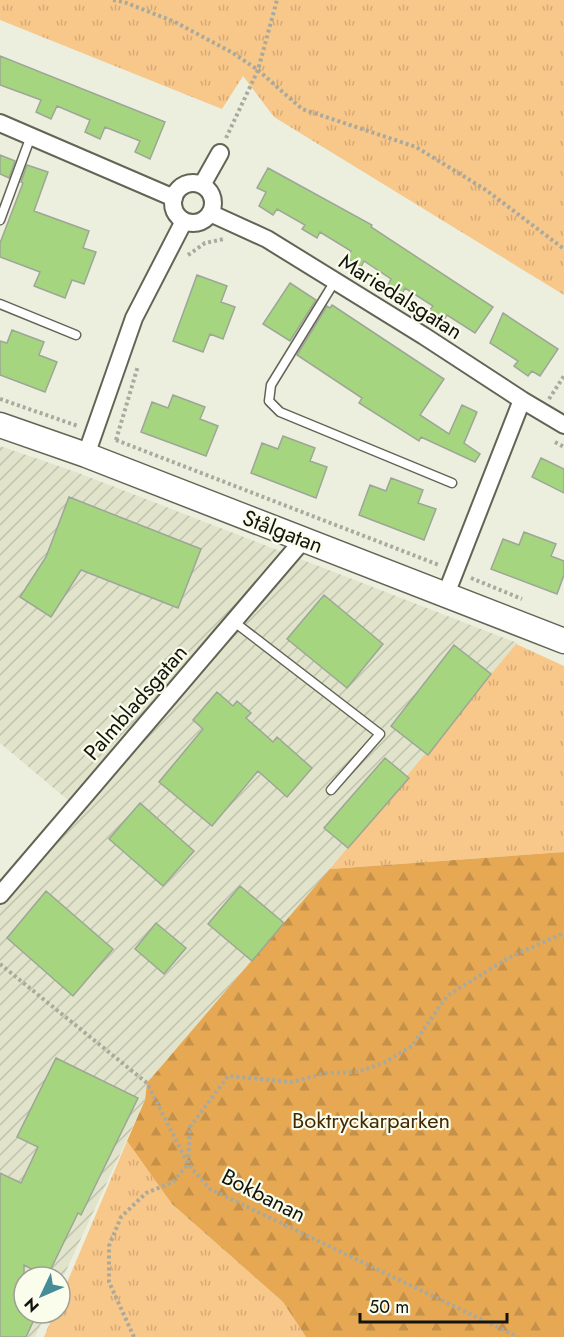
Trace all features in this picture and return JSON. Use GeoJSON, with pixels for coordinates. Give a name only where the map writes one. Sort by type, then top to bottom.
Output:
{"type":"FeatureCollection","features":[{"type":"Feature","properties":{"kind":"street"},"geometry":{"type":"LineString","coordinates":[[0,123],[174,198]]}},
{"type":"Feature","properties":{"kind":"street"},"geometry":{"type":"LineString","coordinates":[[202,185],[220,153]]}},
{"type":"Feature","properties":{"kind":"street"},"geometry":{"type":"LineString","coordinates":[[196,183],[202,185],[211,194],[213,200],[210,213],[200,222],[184,221],[176,214],[173,207],[178,189],[183,185],[196,183]]}},
{"type":"Feature","properties":{"kind":"street","name":"Mariedalsgatan"},"geometry":{"type":"LineString","coordinates":[[210,213],[267,239],[564,425]]}},
{"type":"Feature","properties":{"kind":"street"},"geometry":{"type":"LineString","coordinates":[[86,455],[134,318],[184,221]]}},
{"type":"Feature","properties":{"kind":"street"},"geometry":{"type":"LineString","coordinates":[[447,594],[522,400]]}},
{"type":"Feature","properties":{"kind":"street","name":"Stålgatan"},"geometry":{"type":"LineString","coordinates":[[0,425],[86,455],[564,641]]}},
{"type":"Feature","properties":{"kind":"street","name":"Palmbladsgatan"},"geometry":{"type":"LineString","coordinates":[[0,895],[304,539]]}},
{"type":"Feature","properties":{"kind":"lane"},"geometry":{"type":"LineString","coordinates":[[0,220],[31,136]]}},
{"type":"Feature","properties":{"kind":"lane"},"geometry":{"type":"LineString","coordinates":[[335,281],[271,385],[269,402],[280,412],[452,483]]}},
{"type":"Feature","properties":{"kind":"lane"},"geometry":{"type":"LineString","coordinates":[[0,304],[76,335]]}},
{"type":"Feature","properties":{"kind":"lane"},"geometry":{"type":"LineString","coordinates":[[233,621],[380,734],[331,790]]}},
{"type":"Feature","properties":{"kind":"path"},"geometry":{"type":"LineString","coordinates":[[113,0],[175,22],[233,53],[258,70],[302,109],[416,147],[447,164],[486,190],[564,249]]}},
{"type":"Feature","properties":{"kind":"path"},"geometry":{"type":"LineString","coordinates":[[220,153],[258,70],[277,0]]}},
{"type":"Feature","properties":{"kind":"path"},"geometry":{"type":"LineString","coordinates":[[541,412],[564,376]]}},
{"type":"Feature","properties":{"kind":"path"},"geometry":{"type":"LineString","coordinates":[[0,399],[94,431],[531,603]]}},
{"type":"Feature","properties":{"kind":"path"},"geometry":{"type":"LineString","coordinates":[[134,1337],[109,1282],[109,1246],[121,1217],[146,1193],[173,1182],[188,1164],[190,1127],[228,1076],[292,1082],[326,1073],[358,1072],[385,1062],[412,1046],[447,996],[508,958],[564,933]]}},
{"type":"Feature","properties":{"kind":"path","name":"Bokbanan"},"geometry":{"type":"LineString","coordinates":[[0,964],[147,1083],[188,1164],[210,1189],[518,1337]]}},
{"type":"Feature","properties":{"kind":"shaded area"},"geometry":{"type":"Polygon","coordinates":[[[0,446],[76,472],[520,644],[516,644],[409,778],[147,1083],[145,1100],[69,1265],[12,1265],[12,1325],[40,1325],[35,1337],[0,1337],[0,895],[75,806],[0,743],[0,446]]]}},
{"type":"Feature","properties":{"kind":"green space"},"geometry":{"type":"Polygon","coordinates":[[[0,0],[564,0],[564,295],[274,117],[243,76],[222,109],[0,20],[0,0]]]}},
{"type":"Feature","properties":{"kind":"green space"},"geometry":{"type":"Polygon","coordinates":[[[516,644],[564,666],[564,852],[330,869],[516,644]]]}},
{"type":"Feature","properties":{"kind":"green space","name":"Boktryckarparken"},"geometry":{"type":"Polygon","coordinates":[[[564,852],[564,1337],[306,1337],[283,1302],[172,1204],[127,1141],[145,1100],[147,1083],[330,869],[564,852]]]}},
{"type":"Feature","properties":{"kind":"green space"},"geometry":{"type":"Polygon","coordinates":[[[127,1141],[172,1204],[283,1302],[306,1337],[44,1337],[49,1325],[72,1325],[72,1271],[127,1141]]]}},
{"type":"Feature","properties":{"kind":"building"},"geometry":{"type":"Polygon","coordinates":[[[0,56],[165,122],[150,159],[135,152],[140,141],[105,127],[100,139],[85,132],[90,120],[57,106],[51,119],[36,112],[41,100],[0,85],[0,56]]]}},
{"type":"Feature","properties":{"kind":"building"},"geometry":{"type":"Polygon","coordinates":[[[0,155],[15,161],[9,178],[0,174],[0,155]]]}},
{"type":"Feature","properties":{"kind":"building"},"geometry":{"type":"Polygon","coordinates":[[[27,165],[48,172],[34,211],[89,231],[83,248],[96,252],[84,284],[72,280],[65,298],[34,286],[40,272],[0,257],[0,243],[23,183],[21,182],[27,165]]]}},
{"type":"Feature","properties":{"kind":"building"},"geometry":{"type":"Polygon","coordinates":[[[268,168],[372,225],[371,227],[493,307],[475,333],[447,315],[444,320],[429,311],[433,306],[405,288],[402,294],[388,285],[391,279],[364,261],[361,267],[346,257],[351,251],[320,232],[317,238],[302,229],[305,225],[277,209],[273,215],[259,206],[266,192],[257,188],[268,168]]]}},
{"type":"Feature","properties":{"kind":"building"},"geometry":{"type":"Polygon","coordinates":[[[197,275],[227,286],[221,302],[235,307],[223,339],[210,334],[203,352],[173,341],[197,275]]]}},
{"type":"Feature","properties":{"kind":"building"},"geometry":{"type":"Polygon","coordinates":[[[290,283],[316,300],[290,341],[263,324],[290,283]]]}},
{"type":"Feature","properties":{"kind":"building"},"geometry":{"type":"Polygon","coordinates":[[[332,305],[444,379],[420,415],[449,434],[462,405],[477,412],[464,443],[480,454],[475,462],[421,437],[419,441],[359,403],[362,398],[297,355],[327,306],[330,308],[332,305]]]}},
{"type":"Feature","properties":{"kind":"building"},"geometry":{"type":"Polygon","coordinates":[[[503,313],[558,349],[540,376],[532,371],[528,376],[514,366],[518,361],[490,343],[503,313]]]}},
{"type":"Feature","properties":{"kind":"building"},"geometry":{"type":"Polygon","coordinates":[[[12,330],[44,342],[39,355],[57,362],[45,392],[0,375],[0,341],[7,343],[12,330]]]}},
{"type":"Feature","properties":{"kind":"building"},"geometry":{"type":"Polygon","coordinates":[[[173,395],[205,407],[200,419],[218,426],[206,456],[141,432],[152,402],[168,408],[173,395]]]}},
{"type":"Feature","properties":{"kind":"building"},"geometry":{"type":"Polygon","coordinates":[[[283,436],[315,448],[310,461],[327,467],[316,498],[251,473],[262,443],[278,449],[283,436]]]}},
{"type":"Feature","properties":{"kind":"building"},"geometry":{"type":"Polygon","coordinates":[[[541,458],[564,469],[564,493],[532,477],[541,458]]]}},
{"type":"Feature","properties":{"kind":"building"},"geometry":{"type":"Polygon","coordinates":[[[391,478],[423,490],[418,503],[436,509],[424,540],[359,515],[370,485],[386,491],[391,478]]]}},
{"type":"Feature","properties":{"kind":"building"},"geometry":{"type":"Polygon","coordinates":[[[69,497],[201,549],[178,608],[81,570],[51,617],[20,597],[46,557],[69,497]]]}},
{"type":"Feature","properties":{"kind":"building"},"geometry":{"type":"Polygon","coordinates":[[[524,532],[556,544],[551,556],[564,561],[564,575],[557,594],[491,569],[503,539],[519,545],[524,532]]]}},
{"type":"Feature","properties":{"kind":"building"},"geometry":{"type":"Polygon","coordinates":[[[324,595],[383,644],[347,688],[287,639],[324,595]]]}},
{"type":"Feature","properties":{"kind":"building"},"geometry":{"type":"Polygon","coordinates":[[[454,645],[491,674],[428,755],[391,726],[454,645]]]}},
{"type":"Feature","properties":{"kind":"building"},"geometry":{"type":"Polygon","coordinates":[[[217,692],[233,706],[237,701],[251,713],[246,718],[273,742],[277,737],[312,768],[287,797],[258,771],[212,826],[159,782],[203,729],[193,720],[217,692]]]}},
{"type":"Feature","properties":{"kind":"building"},"geometry":{"type":"Polygon","coordinates":[[[385,758],[409,778],[348,848],[324,828],[385,758]]]}},
{"type":"Feature","properties":{"kind":"building"},"geometry":{"type":"Polygon","coordinates":[[[140,803],[194,851],[163,886],[109,839],[140,803]]]}},
{"type":"Feature","properties":{"kind":"building"},"geometry":{"type":"Polygon","coordinates":[[[240,886],[284,923],[252,961],[208,924],[240,886]]]}},
{"type":"Feature","properties":{"kind":"building"},"geometry":{"type":"Polygon","coordinates":[[[46,891],[113,949],[73,996],[7,938],[46,891]]]}},
{"type":"Feature","properties":{"kind":"building"},"geometry":{"type":"Polygon","coordinates":[[[156,923],[186,948],[164,974],[135,949],[156,923]]]}},
{"type":"Feature","properties":{"kind":"building"},"geometry":{"type":"Polygon","coordinates":[[[56,1058],[138,1098],[81,1215],[78,1213],[53,1265],[12,1265],[12,1325],[32,1325],[26,1337],[0,1337],[0,1173],[21,1183],[38,1147],[17,1137],[56,1058]]]}}]}
